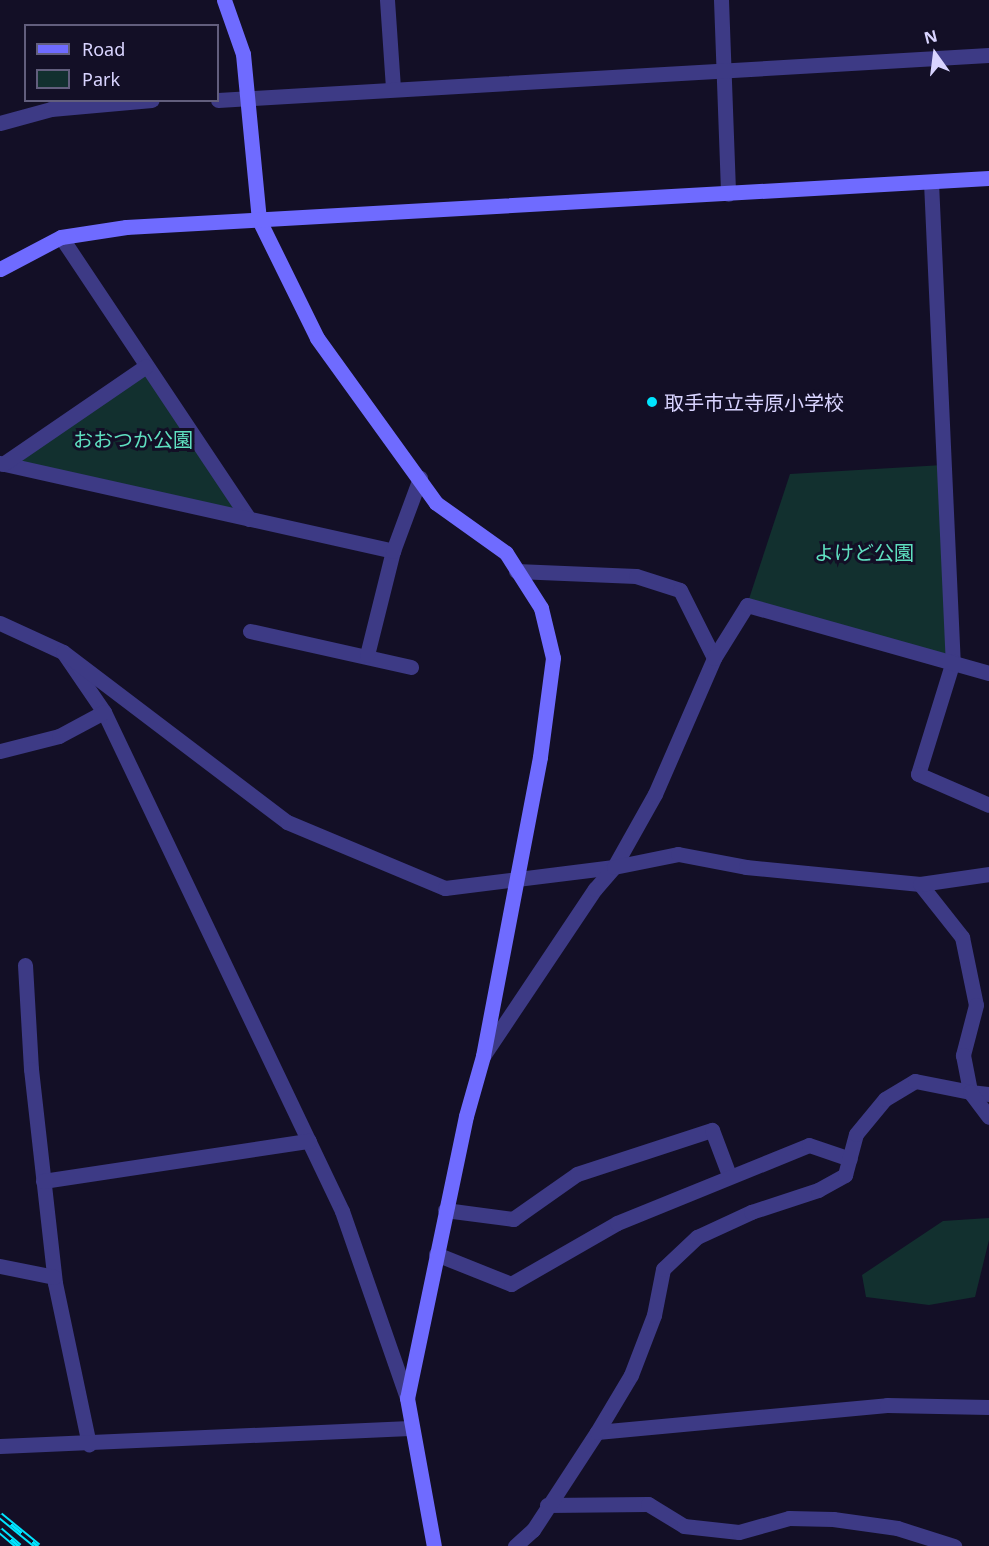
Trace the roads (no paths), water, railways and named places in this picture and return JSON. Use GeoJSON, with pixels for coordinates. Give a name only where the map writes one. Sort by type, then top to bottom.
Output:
{"type":"FeatureCollection","features":[{"type":"Feature","properties":{"kind":"street"},"geometry":{"type":"LineString","coordinates":[[224,0],[243,54],[259,220],[317,338],[436,503],[506,553],[540,608],[553,658],[540,757],[483,1056],[445,1210],[407,1398]]}},
{"type":"Feature","properties":{"kind":"street"},"geometry":{"type":"LineString","coordinates":[[387,0],[393,88]]}},
{"type":"Feature","properties":{"kind":"street"},"geometry":{"type":"LineString","coordinates":[[720,0],[728,194]]}},
{"type":"Feature","properties":{"kind":"street"},"geometry":{"type":"LineString","coordinates":[[219,100],[393,88],[989,55]]}},
{"type":"Feature","properties":{"kind":"street"},"geometry":{"type":"LineString","coordinates":[[0,123],[51,109],[130,102]]}},
{"type":"Feature","properties":{"kind":"street"},"geometry":{"type":"LineString","coordinates":[[0,269],[61,237],[126,227],[728,194],[989,177]]}},
{"type":"Feature","properties":{"kind":"street"},"geometry":{"type":"LineString","coordinates":[[931,182],[953,661],[918,774],[989,805]]}},
{"type":"Feature","properties":{"kind":"street"},"geometry":{"type":"LineString","coordinates":[[61,237],[249,519]]}},
{"type":"Feature","properties":{"kind":"street"},"geometry":{"type":"LineString","coordinates":[[2,463],[146,366]]}},
{"type":"Feature","properties":{"kind":"street"},"geometry":{"type":"LineString","coordinates":[[2,463],[393,550]]}},
{"type":"Feature","properties":{"kind":"street"},"geometry":{"type":"LineString","coordinates":[[367,655],[393,550],[420,478]]}},
{"type":"Feature","properties":{"kind":"street"},"geometry":{"type":"LineString","coordinates":[[516,571],[636,576],[680,590],[714,658]]}},
{"type":"Feature","properties":{"kind":"street"},"geometry":{"type":"LineString","coordinates":[[483,1056],[614,867],[655,794],[714,658],[747,605],[953,661],[989,673]]}},
{"type":"Feature","properties":{"kind":"street"},"geometry":{"type":"LineString","coordinates":[[0,623],[63,652],[287,822],[445,888],[614,867],[678,854],[746,867],[920,884],[989,874]]}},
{"type":"Feature","properties":{"kind":"street"},"geometry":{"type":"LineString","coordinates":[[250,631],[367,655],[411,667]]}},
{"type":"Feature","properties":{"kind":"street"},"geometry":{"type":"LineString","coordinates":[[63,652],[104,712],[342,1211],[407,1398],[410,1428],[434,1546]]}},
{"type":"Feature","properties":{"kind":"street"},"geometry":{"type":"LineString","coordinates":[[0,751],[59,736],[104,712]]}},
{"type":"Feature","properties":{"kind":"street"},"geometry":{"type":"LineString","coordinates":[[920,884],[962,937],[976,1005],[963,1055],[970,1092],[989,1117]]}},
{"type":"Feature","properties":{"kind":"street"},"geometry":{"type":"LineString","coordinates":[[25,965],[31,1069],[54,1277],[89,1444]]}},
{"type":"Feature","properties":{"kind":"street"},"geometry":{"type":"LineString","coordinates":[[515,1546],[533,1530],[631,1375],[654,1315],[663,1269],[697,1237],[751,1212],[818,1190],[845,1175],[856,1134],[885,1099],[915,1081],[989,1094]]}},
{"type":"Feature","properties":{"kind":"street"},"geometry":{"type":"LineString","coordinates":[[445,1210],[513,1219],[577,1174],[712,1130],[729,1175]]}},
{"type":"Feature","properties":{"kind":"street"},"geometry":{"type":"LineString","coordinates":[[43,1181],[309,1141]]}},
{"type":"Feature","properties":{"kind":"street"},"geometry":{"type":"LineString","coordinates":[[436,1254],[511,1284],[617,1223],[729,1175],[809,1145],[850,1159]]}},
{"type":"Feature","properties":{"kind":"street"},"geometry":{"type":"LineString","coordinates":[[0,1266],[54,1277]]}},
{"type":"Feature","properties":{"kind":"street"},"geometry":{"type":"LineString","coordinates":[[597,1432],[887,1405],[989,1407]]}},
{"type":"Feature","properties":{"kind":"street"},"geometry":{"type":"LineString","coordinates":[[0,1446],[89,1444],[410,1428]]}},
{"type":"Feature","properties":{"kind":"street"},"geometry":{"type":"LineString","coordinates":[[547,1505],[648,1504],[684,1526],[739,1532],[789,1518],[833,1519],[897,1528],[954,1546]]}},
{"type":"Feature","properties":{"kind":"railway"},"geometry":{"type":"LineString","coordinates":[[0,1515],[38,1546]]}},
{"type":"Feature","properties":{"kind":"railway"},"geometry":{"type":"LineString","coordinates":[[0,1530],[19,1546]]}},
{"type":"Feature","properties":{"kind":"place","name":"取手市立寺原小学校"},"geometry":{"type":"Point","coordinates":[652,402]}},
{"type":"Feature","properties":{"kind":"park label","name":"おおつか公園"},"geometry":{"type":"Point","coordinates":[133,439]}},
{"type":"Feature","properties":{"kind":"park label","name":"よけど公園"},"geometry":{"type":"Point","coordinates":[864,552]}}]}
